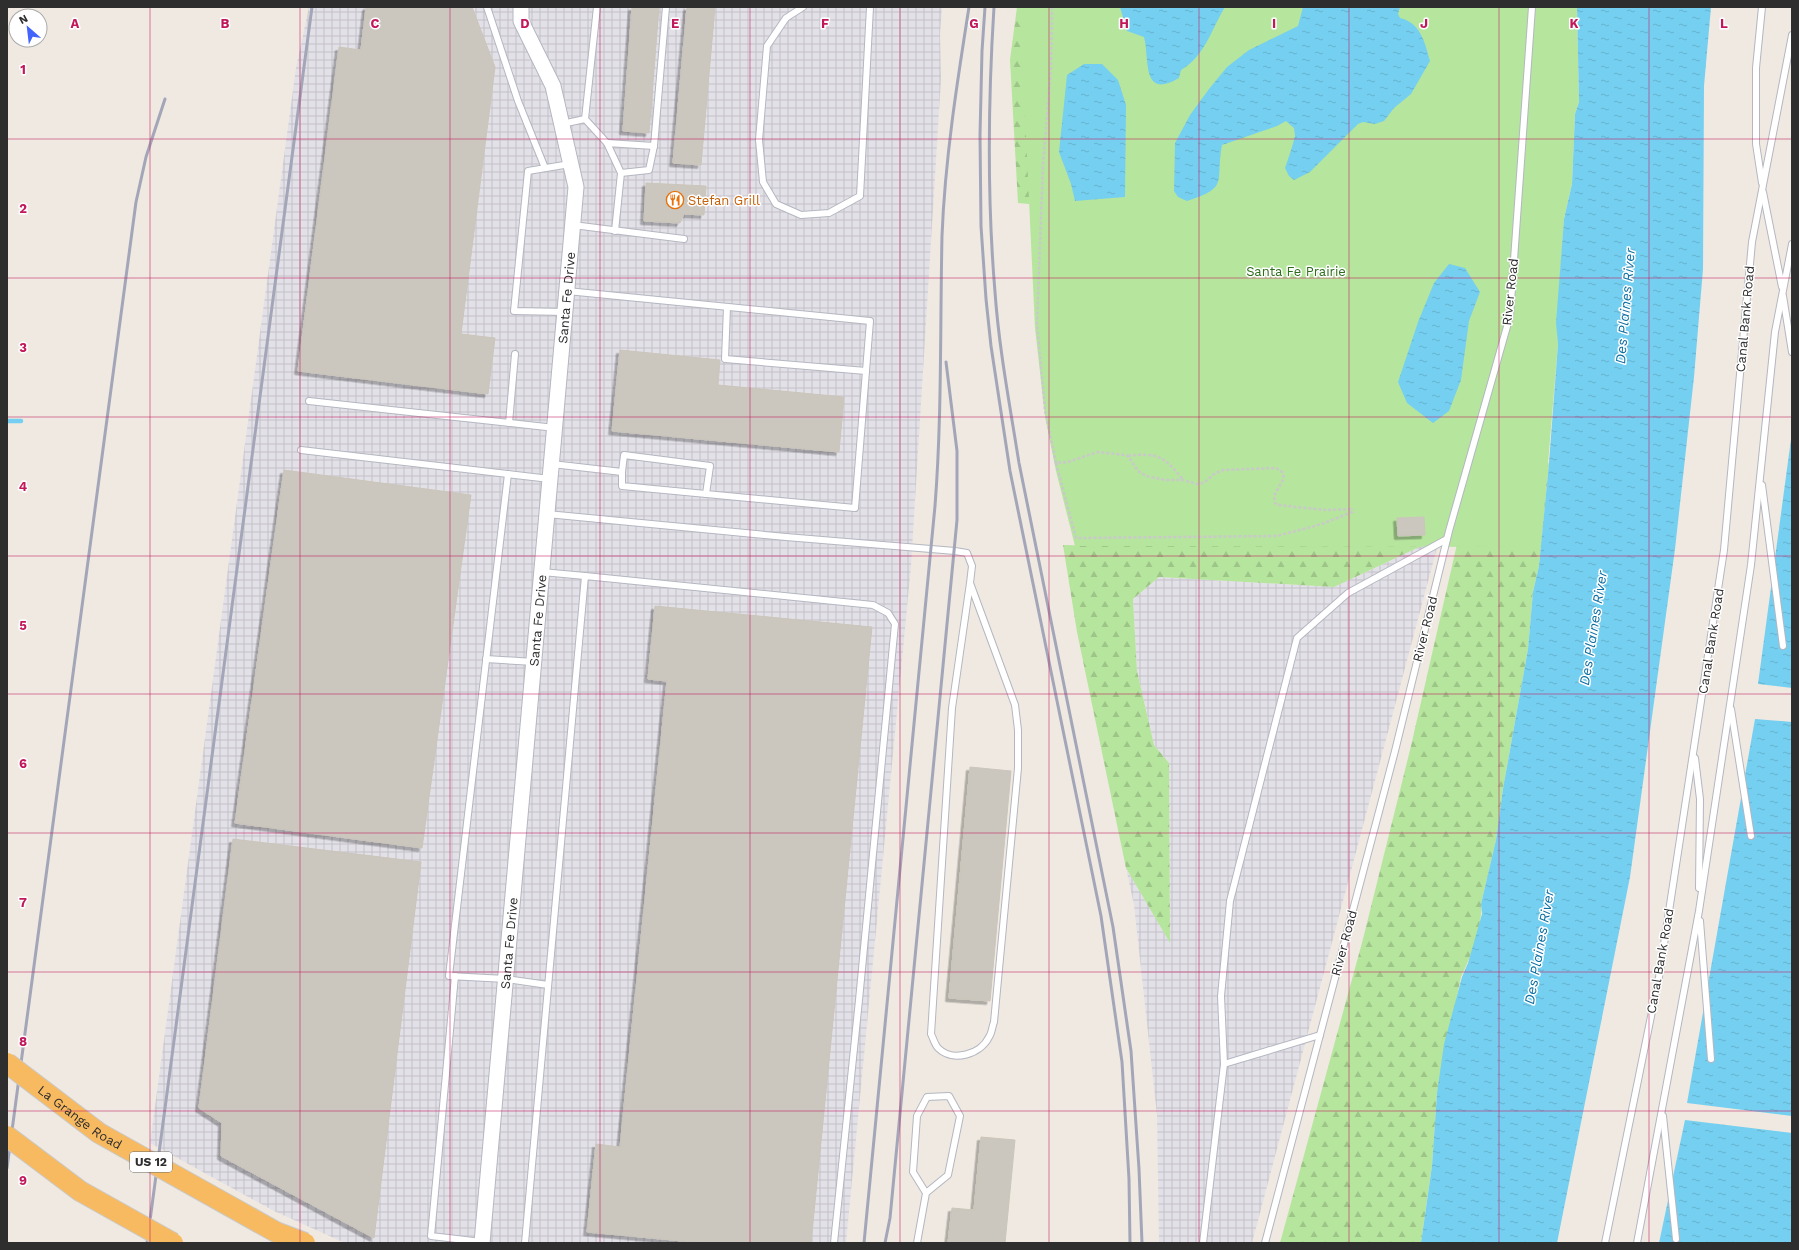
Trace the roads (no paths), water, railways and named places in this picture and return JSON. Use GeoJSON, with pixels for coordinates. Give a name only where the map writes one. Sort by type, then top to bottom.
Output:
{"type":"FeatureCollection","features":[{"type":"Feature","properties":{"kind":"highway","name":"La Grange Road"},"geometry":{"type":"LineString","coordinates":[[7,1064],[99,1133],[276,1232],[305,1243]]}},
{"type":"Feature","properties":{"kind":"highway"},"geometry":{"type":"LineString","coordinates":[[7,1136],[80,1191],[173,1243]]}},
{"type":"Feature","properties":{"kind":"street","name":"Santa Fe Drive"},"geometry":{"type":"LineString","coordinates":[[482,1242],[576,187],[553,86],[521,21],[521,7]]}},
{"type":"Feature","properties":{"kind":"lane"},"geometry":{"type":"LineString","coordinates":[[487,7],[518,102],[545,168]]}},
{"type":"Feature","properties":{"kind":"lane"},"geometry":{"type":"LineString","coordinates":[[597,7],[585,119],[607,143],[621,173],[615,231]]}},
{"type":"Feature","properties":{"kind":"lane"},"geometry":{"type":"LineString","coordinates":[[621,173],[649,170],[654,146],[666,7]]}},
{"type":"Feature","properties":{"kind":"lane"},"geometry":{"type":"LineString","coordinates":[[803,7],[786,18],[767,46],[759,140],[763,182],[776,204],[801,216],[829,213],[860,196],[870,7]]}},
{"type":"Feature","properties":{"kind":"lane","name":"River Road"},"geometry":{"type":"LineString","coordinates":[[1265,1243],[1395,751],[1447,539],[1510,316],[1532,7]]}},
{"type":"Feature","properties":{"kind":"lane"},"geometry":{"type":"LineString","coordinates":[[1762,7],[1756,68],[1756,144],[1762,189],[1783,291],[1792,352]]}},
{"type":"Feature","properties":{"kind":"lane","name":"Canal Bank Road"},"geometry":{"type":"LineString","coordinates":[[1605,1243],[1659,977],[1724,550],[1752,242],[1792,35]]}},
{"type":"Feature","properties":{"kind":"lane"},"geometry":{"type":"LineString","coordinates":[[562,124],[585,119]]}},
{"type":"Feature","properties":{"kind":"lane"},"geometry":{"type":"LineString","coordinates":[[607,143],[654,146]]}},
{"type":"Feature","properties":{"kind":"lane"},"geometry":{"type":"LineString","coordinates":[[565,312],[514,311],[528,171],[571,164]]}},
{"type":"Feature","properties":{"kind":"lane"},"geometry":{"type":"LineString","coordinates":[[573,225],[684,239]]}},
{"type":"Feature","properties":{"kind":"lane"},"geometry":{"type":"LineString","coordinates":[[1637,1243],[1699,911],[1751,566],[1775,332],[1792,244]]}},
{"type":"Feature","properties":{"kind":"lane"},"geometry":{"type":"LineString","coordinates":[[567,291],[870,321],[855,508],[706,494],[622,486],[624,455],[710,466],[706,494]]}},
{"type":"Feature","properties":{"kind":"lane"},"geometry":{"type":"LineString","coordinates":[[727,307],[725,359],[866,371]]}},
{"type":"Feature","properties":{"kind":"lane"},"geometry":{"type":"LineString","coordinates":[[509,423],[515,354]]}},
{"type":"Feature","properties":{"kind":"lane"},"geometry":{"type":"LineString","coordinates":[[309,401],[555,428]]}},
{"type":"Feature","properties":{"kind":"lane"},"geometry":{"type":"LineString","coordinates":[[301,450],[550,479]]}},
{"type":"Feature","properties":{"kind":"lane"},"geometry":{"type":"LineString","coordinates":[[552,464],[622,472]]}},
{"type":"Feature","properties":{"kind":"lane"},"geometry":{"type":"LineString","coordinates":[[508,474],[449,976],[506,979],[548,985]]}},
{"type":"Feature","properties":{"kind":"lane"},"geometry":{"type":"LineString","coordinates":[[1760,474],[1783,646]]}},
{"type":"Feature","properties":{"kind":"lane"},"geometry":{"type":"LineString","coordinates":[[547,514],[966,553],[972,566],[952,708],[931,1034],[938,1048],[952,1056],[968,1054],[978,1050],[989,1038],[994,1022],[1018,768],[1018,730],[1016,705],[970,583]]}},
{"type":"Feature","properties":{"kind":"lane"},"geometry":{"type":"LineString","coordinates":[[1203,1243],[1224,1064],[1221,996],[1230,901],[1297,638],[1348,593],[1447,539]]}},
{"type":"Feature","properties":{"kind":"lane"},"geometry":{"type":"LineString","coordinates":[[542,572],[873,605],[888,613],[895,624],[861,984],[834,1243]]}},
{"type":"Feature","properties":{"kind":"lane"},"geometry":{"type":"LineString","coordinates":[[525,1243],[585,576]]}},
{"type":"Feature","properties":{"kind":"lane"},"geometry":{"type":"LineString","coordinates":[[486,659],[534,662]]}},
{"type":"Feature","properties":{"kind":"lane"},"geometry":{"type":"LineString","coordinates":[[1730,704],[1751,836]]}},
{"type":"Feature","properties":{"kind":"lane"},"geometry":{"type":"LineString","coordinates":[[1694,750],[1700,799],[1699,911],[1711,1059]]}},
{"type":"Feature","properties":{"kind":"lane"},"geometry":{"type":"LineString","coordinates":[[456,976],[431,1236],[482,1242]]}},
{"type":"Feature","properties":{"kind":"lane"},"geometry":{"type":"LineString","coordinates":[[1224,1064],[1320,1035]]}},
{"type":"Feature","properties":{"kind":"lane"},"geometry":{"type":"LineString","coordinates":[[917,1243],[926,1193],[948,1174],[960,1116],[949,1096],[927,1097],[917,1116],[913,1172],[926,1193]]}},
{"type":"Feature","properties":{"kind":"lane"},"geometry":{"type":"LineString","coordinates":[[1662,1109],[1676,1239]]}},
{"type":"Feature","properties":{"kind":"water"},"geometry":{"type":"Polygon","coordinates":[[[1120,7],[1225,7],[1202,50],[1181,70],[1179,78],[1167,83],[1158,84],[1153,81],[1150,74],[1144,37],[1127,31],[1120,7]]]}},
{"type":"Feature","properties":{"kind":"water"},"geometry":{"type":"Polygon","coordinates":[[[1303,7],[1400,7],[1398,14],[1400,18],[1413,24],[1417,29],[1424,41],[1430,61],[1411,94],[1394,108],[1384,121],[1375,124],[1363,122],[1358,124],[1310,172],[1294,180],[1289,176],[1285,168],[1295,136],[1294,128],[1286,121],[1277,126],[1222,145],[1218,182],[1215,187],[1210,192],[1187,201],[1178,197],[1174,191],[1175,143],[1190,115],[1227,67],[1249,50],[1298,26],[1303,7]]]}},
{"type":"Feature","properties":{"kind":"water","name":"Des Plaines River"},"geometry":{"type":"Polygon","coordinates":[[[1577,7],[1711,7],[1704,86],[1703,269],[1694,377],[1675,549],[1630,877],[1557,1243],[1421,1243],[1432,1166],[1437,1093],[1444,1044],[1462,977],[1468,963],[1482,914],[1481,904],[1496,840],[1503,789],[1528,649],[1533,592],[1539,566],[1558,344],[1556,323],[1564,219],[1572,184],[1575,114],[1579,102],[1577,7]]]}},
{"type":"Feature","properties":{"kind":"water"},"geometry":{"type":"Polygon","coordinates":[[[1084,64],[1102,64],[1118,80],[1126,105],[1125,197],[1075,201],[1071,184],[1059,152],[1067,75],[1084,64]]]}},
{"type":"Feature","properties":{"kind":"water"},"geometry":{"type":"Polygon","coordinates":[[[1449,264],[1465,268],[1480,292],[1469,321],[1461,380],[1449,411],[1433,423],[1407,403],[1398,382],[1418,322],[1434,283],[1449,264]]]}},
{"type":"Feature","properties":{"kind":"water"},"geometry":{"type":"Polygon","coordinates":[[[1792,432],[1792,688],[1758,684],[1792,432]]]}},
{"type":"Feature","properties":{"kind":"water"},"geometry":{"type":"Polygon","coordinates":[[[1755,719],[1792,722],[1792,1116],[1687,1103],[1755,719]]]}},
{"type":"Feature","properties":{"kind":"water"},"geometry":{"type":"Polygon","coordinates":[[[1685,1120],[1792,1133],[1792,1243],[1659,1243],[1685,1120]]]}},
{"type":"Feature","properties":{"kind":"waterway"},"geometry":{"type":"LineString","coordinates":[[7,421],[21,421]]}},
{"type":"Feature","properties":{"kind":"railway"},"geometry":{"type":"LineString","coordinates":[[147,1243],[312,7]]}},
{"type":"Feature","properties":{"kind":"railway"},"geometry":{"type":"LineString","coordinates":[[864,1243],[935,506],[940,405],[942,236],[946,178],[956,93],[969,7]]}},
{"type":"Feature","properties":{"kind":"railway"},"geometry":{"type":"LineString","coordinates":[[985,7],[982,51],[980,135],[981,226],[991,346],[1010,471],[1101,916],[1122,1062],[1129,1179],[1130,1243]]}},
{"type":"Feature","properties":{"kind":"railway"},"geometry":{"type":"LineString","coordinates":[[994,7],[990,78],[989,150],[992,256],[999,335],[1019,463],[1113,927],[1131,1051],[1139,1169],[1142,1243]]}},
{"type":"Feature","properties":{"kind":"railway"},"geometry":{"type":"LineString","coordinates":[[7,1168],[136,202],[146,157],[165,99]]}},
{"type":"Feature","properties":{"kind":"railway"},"geometry":{"type":"LineString","coordinates":[[885,1243],[890,1218],[957,520],[957,451],[946,362]]}},
{"type":"Feature","properties":{"kind":"place","name":"Stefan Grill"},"geometry":{"type":"Point","coordinates":[675,200]}},
{"type":"Feature","properties":{"kind":"park label","name":"Santa Fe Prairie"},"geometry":{"type":"Point","coordinates":[1296,271]}}]}
